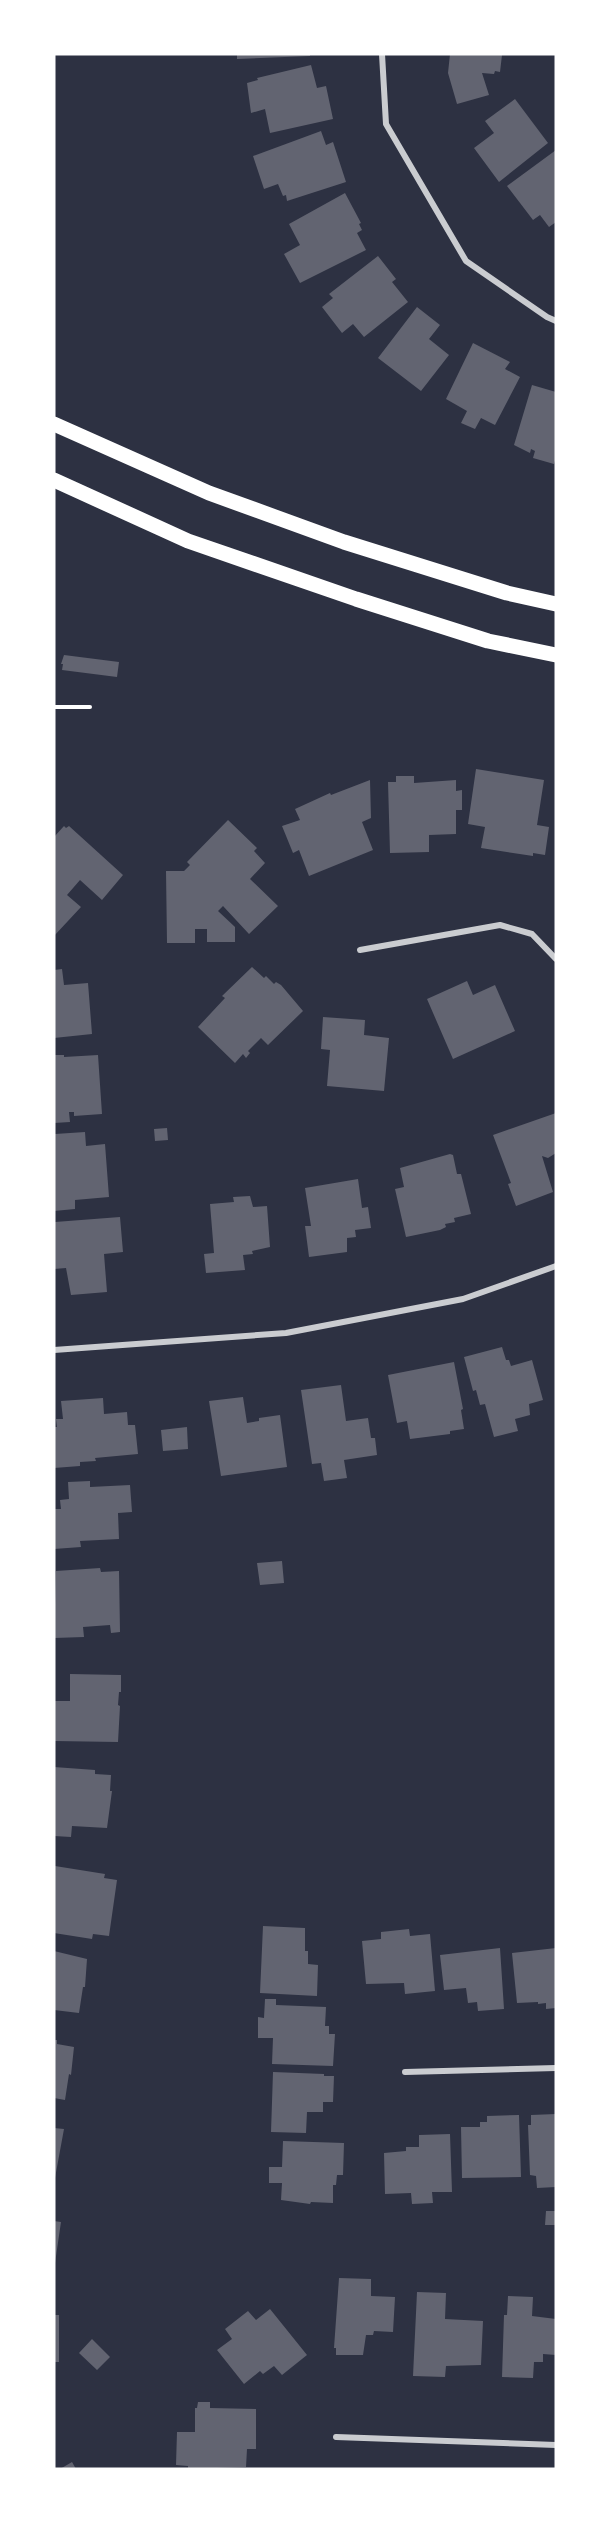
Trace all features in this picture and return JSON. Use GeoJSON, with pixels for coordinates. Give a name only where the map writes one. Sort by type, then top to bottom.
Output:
{"type":"FeatureCollection","features":[{"type":"Feature","properties":{"kind":"main road"},"geometry":{"type":"LineString","coordinates":[[54,424],[208,493],[334,538],[507,593],[556,604]]}},
{"type":"Feature","properties":{"kind":"main road"},"geometry":{"type":"LineString","coordinates":[[54,480],[188,540],[232,556],[488,641],[556,655]]}},
{"type":"Feature","properties":{"kind":"street"},"geometry":{"type":"LineString","coordinates":[[382,54],[386,123],[466,261],[556,321]]}},
{"type":"Feature","properties":{"kind":"street"},"geometry":{"type":"LineString","coordinates":[[360,950],[500,925],[532,934],[556,958]]}},
{"type":"Feature","properties":{"kind":"street"},"geometry":{"type":"LineString","coordinates":[[54,1350],[286,1333],[463,1299],[556,1266]]}},
{"type":"Feature","properties":{"kind":"street"},"geometry":{"type":"LineString","coordinates":[[405,2072],[556,2068]]}},
{"type":"Feature","properties":{"kind":"street"},"geometry":{"type":"LineString","coordinates":[[336,2437],[556,2445]]}},
{"type":"Feature","properties":{"kind":"path"},"geometry":{"type":"LineString","coordinates":[[54,707],[90,707]]}},
{"type":"Feature","properties":{"kind":"building"},"geometry":{"type":"Polygon","coordinates":[[[237,54],[310,54],[310,56],[237,59],[237,54]]]}},
{"type":"Feature","properties":{"kind":"building"},"geometry":{"type":"Polygon","coordinates":[[[450,54],[502,55],[500,72],[482,73],[489,95],[457,104],[448,73],[450,54]]]}},
{"type":"Feature","properties":{"kind":"building"},"geometry":{"type":"Polygon","coordinates":[[[311,65],[317,88],[326,86],[333,119],[270,133],[265,109],[251,113],[247,83],[258,80],[257,78],[311,65]]]}},
{"type":"Feature","properties":{"kind":"building"},"geometry":{"type":"Polygon","coordinates":[[[515,99],[548,143],[499,182],[474,148],[494,133],[485,121],[515,99]]]}},
{"type":"Feature","properties":{"kind":"building"},"geometry":{"type":"Polygon","coordinates":[[[321,131],[326,145],[333,142],[346,182],[287,201],[286,195],[283,196],[278,184],[264,189],[253,156],[321,131]]]}},
{"type":"Feature","properties":{"kind":"building"},"geometry":{"type":"Polygon","coordinates":[[[556,150],[556,222],[549,227],[540,215],[533,220],[507,186],[556,150]]]}},
{"type":"Feature","properties":{"kind":"building"},"geometry":{"type":"Polygon","coordinates":[[[345,193],[361,223],[359,224],[362,230],[357,233],[366,250],[300,283],[284,254],[300,245],[289,224],[345,193]]]}},
{"type":"Feature","properties":{"kind":"building"},"geometry":{"type":"Polygon","coordinates":[[[378,256],[396,279],[392,282],[408,302],[364,337],[353,324],[342,333],[322,307],[333,298],[329,294],[378,256]]]}},
{"type":"Feature","properties":{"kind":"building"},"geometry":{"type":"Polygon","coordinates":[[[417,307],[440,325],[429,339],[449,355],[421,391],[378,358],[417,307]]]}},
{"type":"Feature","properties":{"kind":"building"},"geometry":{"type":"Polygon","coordinates":[[[473,343],[510,362],[505,369],[520,377],[495,425],[481,418],[475,429],[461,423],[467,411],[446,399],[473,343]]]}},
{"type":"Feature","properties":{"kind":"building"},"geometry":{"type":"Polygon","coordinates":[[[532,385],[556,392],[556,457],[554,464],[533,458],[535,451],[531,449],[530,453],[514,445],[532,385]]]}},
{"type":"Feature","properties":{"kind":"building"},"geometry":{"type":"Polygon","coordinates":[[[64,655],[119,662],[117,677],[62,670],[64,655]]]}},
{"type":"Feature","properties":{"kind":"building"},"geometry":{"type":"Polygon","coordinates":[[[476,769],[544,780],[537,825],[549,827],[545,855],[533,853],[533,856],[481,848],[485,827],[468,824],[476,769]]]}},
{"type":"Feature","properties":{"kind":"building"},"geometry":{"type":"Polygon","coordinates":[[[396,776],[414,776],[414,783],[456,780],[456,791],[462,790],[462,810],[456,810],[456,834],[429,835],[429,852],[390,853],[388,782],[396,782],[396,776]]]}},
{"type":"Feature","properties":{"kind":"building"},"geometry":{"type":"Polygon","coordinates":[[[370,780],[371,818],[362,822],[373,850],[309,876],[299,850],[293,853],[282,826],[300,820],[295,809],[330,793],[331,795],[370,780]]]}},
{"type":"Feature","properties":{"kind":"building"},"geometry":{"type":"Polygon","coordinates":[[[228,820],[257,848],[254,851],[265,863],[250,879],[278,906],[249,934],[223,906],[218,911],[235,927],[235,942],[207,942],[207,929],[195,929],[195,943],[167,943],[166,871],[184,871],[190,865],[187,862],[228,820]]]}},
{"type":"Feature","properties":{"kind":"building"},"geometry":{"type":"Polygon","coordinates":[[[64,826],[66,828],[69,826],[123,875],[102,900],[80,880],[67,895],[81,907],[54,936],[54,837],[64,826]]]}},
{"type":"Feature","properties":{"kind":"building"},"geometry":{"type":"Polygon","coordinates":[[[252,967],[264,978],[266,976],[274,984],[276,982],[281,985],[303,1011],[268,1045],[261,1038],[248,1051],[250,1053],[246,1058],[243,1054],[235,1063],[198,1027],[225,998],[222,996],[252,967]]]}},
{"type":"Feature","properties":{"kind":"building"},"geometry":{"type":"Polygon","coordinates":[[[62,969],[64,985],[88,983],[92,1034],[54,1038],[54,970],[62,969]]]}},
{"type":"Feature","properties":{"kind":"building"},"geometry":{"type":"Polygon","coordinates":[[[467,981],[473,995],[495,985],[515,1031],[453,1059],[427,999],[467,981]]]}},
{"type":"Feature","properties":{"kind":"building"},"geometry":{"type":"Polygon","coordinates":[[[323,1017],[365,1020],[364,1035],[389,1038],[384,1091],[327,1086],[330,1050],[321,1049],[323,1017]]]}},
{"type":"Feature","properties":{"kind":"building"},"geometry":{"type":"Polygon","coordinates":[[[54,1055],[64,1055],[64,1057],[98,1055],[102,1114],[74,1116],[74,1112],[69,1112],[70,1122],[54,1123],[54,1055]]]}},
{"type":"Feature","properties":{"kind":"building"},"geometry":{"type":"Polygon","coordinates":[[[556,1113],[556,1153],[548,1158],[542,1156],[553,1192],[516,1206],[508,1184],[511,1183],[493,1135],[556,1113]]]}},
{"type":"Feature","properties":{"kind":"building"},"geometry":{"type":"Polygon","coordinates":[[[167,1128],[168,1140],[155,1141],[154,1129],[167,1128]]]}},
{"type":"Feature","properties":{"kind":"building"},"geometry":{"type":"Polygon","coordinates":[[[85,1132],[86,1146],[105,1144],[109,1197],[75,1200],[75,1209],[54,1211],[55,1134],[85,1132]]]}},
{"type":"Feature","properties":{"kind":"building"},"geometry":{"type":"Polygon","coordinates":[[[453,1155],[457,1174],[461,1174],[471,1214],[454,1218],[455,1222],[445,1224],[446,1227],[440,1230],[406,1237],[395,1189],[404,1187],[400,1168],[453,1155]]]}},
{"type":"Feature","properties":{"kind":"building"},"geometry":{"type":"Polygon","coordinates":[[[358,1179],[362,1208],[368,1207],[371,1228],[355,1230],[356,1237],[347,1238],[347,1252],[309,1257],[305,1226],[311,1226],[305,1188],[358,1179]]]}},
{"type":"Feature","properties":{"kind":"building"},"geometry":{"type":"Polygon","coordinates":[[[250,1196],[253,1207],[267,1206],[270,1247],[252,1251],[253,1254],[243,1255],[245,1270],[206,1273],[204,1254],[214,1253],[210,1204],[234,1202],[233,1197],[250,1196]]]}},
{"type":"Feature","properties":{"kind":"building"},"geometry":{"type":"Polygon","coordinates":[[[120,1217],[123,1252],[104,1254],[107,1292],[71,1295],[66,1268],[54,1269],[55,1222],[120,1217]]]}},
{"type":"Feature","properties":{"kind":"building"},"geometry":{"type":"Polygon","coordinates":[[[502,1347],[506,1360],[509,1360],[511,1366],[532,1360],[543,1400],[529,1404],[530,1415],[515,1419],[518,1431],[494,1437],[485,1404],[480,1405],[476,1390],[473,1391],[464,1357],[502,1347]]]}},
{"type":"Feature","properties":{"kind":"building"},"geometry":{"type":"Polygon","coordinates":[[[454,1362],[463,1409],[461,1410],[464,1429],[450,1431],[450,1434],[410,1439],[407,1421],[397,1423],[388,1375],[454,1362]]]}},
{"type":"Feature","properties":{"kind":"building"},"geometry":{"type":"Polygon","coordinates":[[[341,1385],[346,1421],[368,1418],[371,1438],[375,1438],[377,1455],[344,1460],[347,1478],[324,1481],[321,1463],[312,1464],[301,1390],[341,1385]]]}},
{"type":"Feature","properties":{"kind":"building"},"geometry":{"type":"Polygon","coordinates":[[[243,1397],[247,1423],[259,1421],[259,1418],[280,1415],[287,1467],[221,1476],[209,1401],[243,1397]]]}},
{"type":"Feature","properties":{"kind":"building"},"geometry":{"type":"Polygon","coordinates":[[[103,1398],[104,1414],[127,1412],[128,1425],[135,1425],[138,1454],[95,1458],[96,1461],[80,1462],[80,1466],[54,1468],[54,1427],[57,1427],[56,1419],[63,1419],[61,1401],[103,1398]]]}},
{"type":"Feature","properties":{"kind":"building"},"geometry":{"type":"Polygon","coordinates":[[[187,1427],[188,1449],[163,1451],[161,1430],[187,1427]]]}},
{"type":"Feature","properties":{"kind":"building"},"geometry":{"type":"Polygon","coordinates":[[[90,1481],[90,1487],[130,1485],[132,1512],[118,1513],[119,1539],[80,1541],[81,1547],[54,1549],[54,1509],[61,1509],[60,1500],[69,1499],[68,1482],[90,1481]]]}},
{"type":"Feature","properties":{"kind":"building"},"geometry":{"type":"Polygon","coordinates":[[[282,1561],[284,1583],[260,1585],[257,1563],[282,1561]]]}},
{"type":"Feature","properties":{"kind":"building"},"geometry":{"type":"Polygon","coordinates":[[[100,1568],[101,1572],[119,1571],[120,1632],[111,1633],[110,1625],[83,1627],[84,1637],[54,1638],[56,1571],[100,1568]]]}},
{"type":"Feature","properties":{"kind":"building"},"geometry":{"type":"Polygon","coordinates":[[[70,1674],[121,1675],[118,1742],[54,1741],[54,1701],[70,1701],[70,1674]]]}},
{"type":"Feature","properties":{"kind":"building"},"geometry":{"type":"Polygon","coordinates":[[[54,1767],[95,1770],[95,1774],[111,1775],[110,1791],[112,1791],[107,1828],[72,1826],[71,1837],[54,1836],[54,1767]]]}},
{"type":"Feature","properties":{"kind":"building"},"geometry":{"type":"Polygon","coordinates":[[[55,1866],[105,1874],[104,1878],[117,1880],[109,1936],[93,1934],[92,1939],[54,1933],[55,1866]]]}},
{"type":"Feature","properties":{"kind":"building"},"geometry":{"type":"Polygon","coordinates":[[[263,1926],[305,1928],[305,1951],[308,1951],[308,1964],[318,1965],[317,1996],[260,1993],[263,1926]]]}},
{"type":"Feature","properties":{"kind":"building"},"geometry":{"type":"Polygon","coordinates":[[[409,1929],[410,1936],[430,1934],[435,1991],[405,1994],[404,1983],[366,1984],[362,1941],[381,1939],[381,1932],[409,1929]]]}},
{"type":"Feature","properties":{"kind":"building"},"geometry":{"type":"Polygon","coordinates":[[[500,1948],[504,2009],[478,2011],[477,2002],[468,2003],[466,1988],[444,1990],[440,1955],[500,1948]]]}},
{"type":"Feature","properties":{"kind":"building"},"geometry":{"type":"Polygon","coordinates":[[[556,1948],[556,2008],[546,2009],[546,2003],[517,2003],[512,1953],[556,1948]]]}},
{"type":"Feature","properties":{"kind":"building"},"geometry":{"type":"Polygon","coordinates":[[[54,1951],[87,1959],[85,1987],[83,1987],[79,2013],[54,2010],[54,1951]]]}},
{"type":"Feature","properties":{"kind":"building"},"geometry":{"type":"Polygon","coordinates":[[[265,1999],[276,1999],[276,2005],[326,2007],[325,2026],[329,2026],[329,2034],[335,2034],[333,2066],[272,2064],[273,2038],[258,2038],[258,2017],[264,2018],[265,1999]]]}},
{"type":"Feature","properties":{"kind":"building"},"geometry":{"type":"Polygon","coordinates":[[[54,2040],[57,2040],[57,2044],[74,2047],[65,2100],[54,2098],[54,2040]]]}},
{"type":"Feature","properties":{"kind":"building"},"geometry":{"type":"Polygon","coordinates":[[[273,2072],[334,2076],[333,2102],[323,2102],[323,2112],[307,2112],[306,2133],[271,2132],[273,2072]]]}},
{"type":"Feature","properties":{"kind":"building"},"geometry":{"type":"Polygon","coordinates":[[[556,2114],[556,2187],[537,2188],[536,2176],[530,2175],[528,2125],[531,2125],[531,2115],[556,2114]]]}},
{"type":"Feature","properties":{"kind":"building"},"geometry":{"type":"Polygon","coordinates":[[[519,2115],[521,2177],[462,2178],[461,2127],[480,2127],[480,2122],[487,2122],[487,2116],[519,2115]]]}},
{"type":"Feature","properties":{"kind":"building"},"geometry":{"type":"Polygon","coordinates":[[[54,2128],[64,2129],[55,2178],[54,2178],[54,2128]]]}},
{"type":"Feature","properties":{"kind":"building"},"geometry":{"type":"Polygon","coordinates":[[[450,2134],[452,2192],[432,2192],[433,2203],[412,2204],[411,2193],[385,2194],[384,2153],[406,2151],[406,2147],[419,2147],[419,2135],[450,2134]]]}},
{"type":"Feature","properties":{"kind":"building"},"geometry":{"type":"Polygon","coordinates":[[[283,2141],[344,2143],[343,2175],[337,2175],[336,2185],[333,2185],[333,2203],[311,2202],[310,2204],[281,2200],[282,2183],[269,2183],[269,2167],[282,2167],[283,2141]]]}},
{"type":"Feature","properties":{"kind":"building"},"geometry":{"type":"Polygon","coordinates":[[[546,2211],[556,2211],[556,2225],[545,2225],[546,2211]]]}},
{"type":"Feature","properties":{"kind":"building"},"geometry":{"type":"Polygon","coordinates":[[[54,2221],[61,2222],[55,2263],[54,2263],[54,2221]]]}},
{"type":"Feature","properties":{"kind":"building"},"geometry":{"type":"Polygon","coordinates":[[[339,2278],[371,2279],[371,2296],[395,2297],[393,2332],[374,2331],[373,2335],[366,2335],[363,2355],[336,2355],[336,2348],[334,2348],[339,2278]]]}},
{"type":"Feature","properties":{"kind":"building"},"geometry":{"type":"Polygon","coordinates":[[[417,2292],[446,2293],[445,2319],[483,2321],[481,2365],[446,2366],[445,2377],[413,2376],[417,2292]]]}},
{"type":"Feature","properties":{"kind":"building"},"geometry":{"type":"Polygon","coordinates":[[[508,2296],[533,2297],[532,2316],[556,2319],[556,2355],[543,2354],[543,2362],[534,2362],[533,2378],[502,2377],[504,2315],[507,2315],[508,2296]]]}},
{"type":"Feature","properties":{"kind":"building"},"geometry":{"type":"Polygon","coordinates":[[[270,2309],[307,2355],[282,2375],[274,2366],[263,2374],[260,2371],[244,2384],[217,2350],[232,2339],[225,2329],[248,2311],[256,2320],[270,2309]]]}},
{"type":"Feature","properties":{"kind":"building"},"geometry":{"type":"Polygon","coordinates":[[[54,2315],[59,2315],[59,2362],[54,2362],[54,2315]]]}},
{"type":"Feature","properties":{"kind":"building"},"geometry":{"type":"Polygon","coordinates":[[[92,2339],[110,2357],[97,2370],[79,2353],[92,2339]]]}},
{"type":"Feature","properties":{"kind":"building"},"geometry":{"type":"Polygon","coordinates":[[[198,2402],[210,2402],[210,2408],[256,2409],[256,2449],[247,2449],[246,2467],[188,2469],[188,2466],[176,2465],[177,2432],[195,2432],[195,2408],[198,2402]]]}},
{"type":"Feature","properties":{"kind":"building"},"geometry":{"type":"Polygon","coordinates":[[[72,2462],[76,2469],[60,2469],[72,2462]]]}}]}
